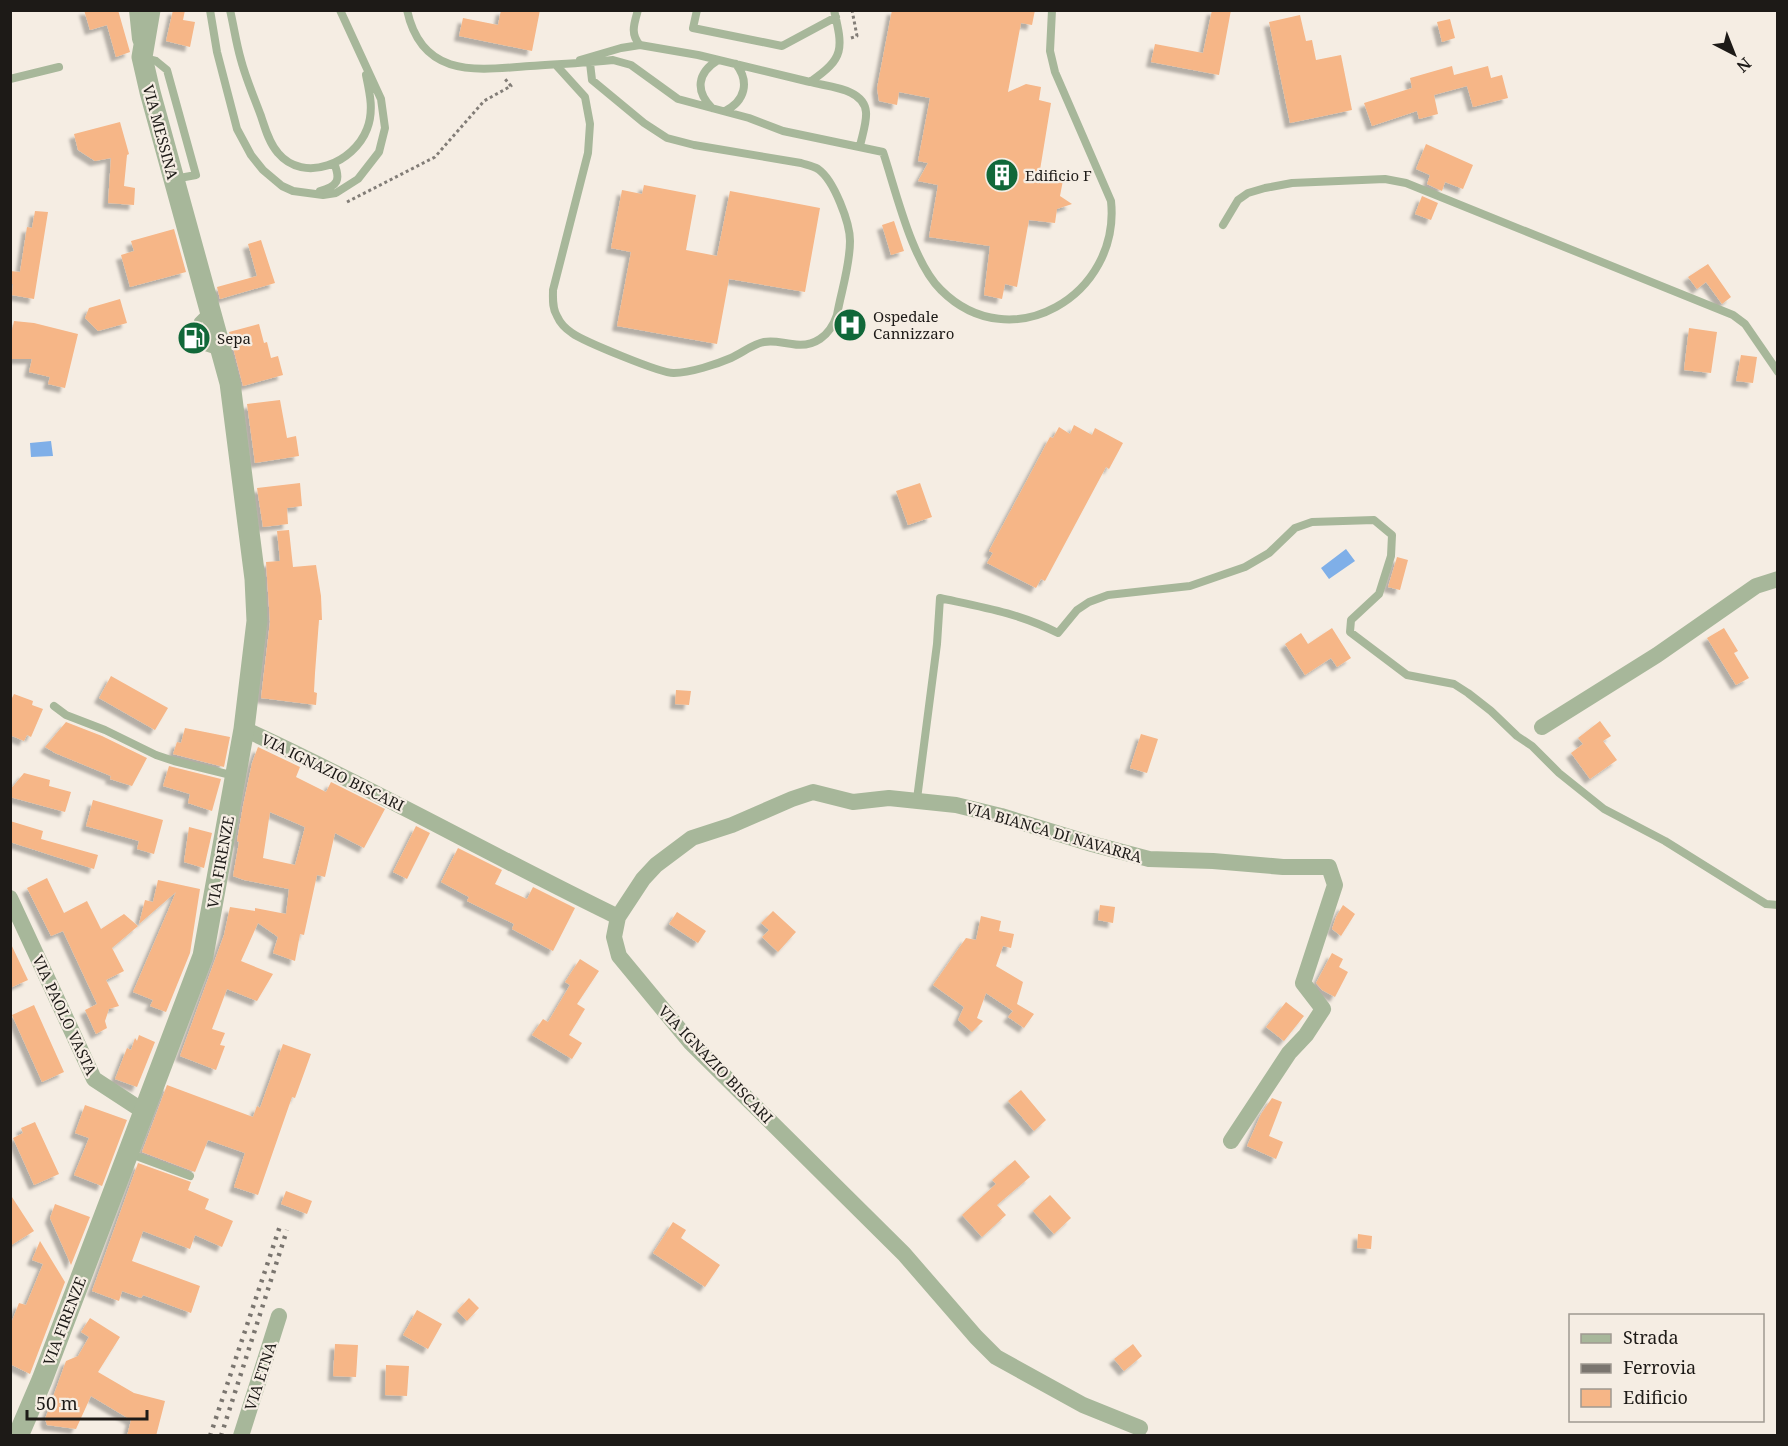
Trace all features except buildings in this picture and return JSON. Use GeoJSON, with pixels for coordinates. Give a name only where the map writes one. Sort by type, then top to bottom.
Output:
{"type":"FeatureCollection","features":[{"type":"Feature","properties":{"kind":"street"},"geometry":{"type":"LineString","coordinates":[[137,10],[142,57]]}},
{"type":"Feature","properties":{"kind":"street"},"geometry":{"type":"LineString","coordinates":[[142,57],[150,10]]}},
{"type":"Feature","properties":{"kind":"street","name":"VIA MESSINA"},"geometry":{"type":"LineString","coordinates":[[142,57],[173,179],[197,261]]}},
{"type":"Feature","properties":{"kind":"street","name":"VIA FIRENZE"},"geometry":{"type":"LineString","coordinates":[[18,1436],[42,1380],[203,956],[244,729],[257,621],[255,579],[230,383],[197,261]]}},
{"type":"Feature","properties":{"kind":"street"},"geometry":{"type":"LineString","coordinates":[[1542,727],[1657,654],[1756,586],[1778,579]]}},
{"type":"Feature","properties":{"kind":"street","name":"VIA IGNAZIO BISCARI"},"geometry":{"type":"LineString","coordinates":[[244,729],[322,765],[525,872],[618,917],[614,938],[619,956],[658,1005],[690,1042],[904,1254],[996,1357],[1083,1405],[1140,1432]]}},
{"type":"Feature","properties":{"kind":"street","name":"VIA BIANCA DI NAVARRA"},"geometry":{"type":"LineString","coordinates":[[618,917],[643,879],[656,865],[692,838],[732,825],[813,792],[853,802],[889,798],[917,799],[956,805],[1149,859],[1213,861],[1283,867],[1329,867],[1335,885],[1303,983],[1323,1010],[1306,1035],[1289,1053],[1231,1141]]}},
{"type":"Feature","properties":{"kind":"street","name":"VIA PAOLO VASTA"},"geometry":{"type":"LineString","coordinates":[[10,898],[94,1079],[143,1111]]}},
{"type":"Feature","properties":{"kind":"street","name":"VIA ETNA"},"geometry":{"type":"LineString","coordinates":[[241,1436],[279,1316]]}},
{"type":"Feature","properties":{"kind":"lane"},"geometry":{"type":"LineString","coordinates":[[210,10],[217,52],[237,129],[257,165],[282,186],[293,191],[323,195],[336,193],[358,179],[379,152],[385,128],[381,99],[340,10]]}},
{"type":"Feature","properties":{"kind":"lane"},"geometry":{"type":"LineString","coordinates":[[230,10],[241,62],[274,148],[284,159],[300,167],[320,168],[334,163],[360,142],[370,121],[371,101],[363,63]]}},
{"type":"Feature","properties":{"kind":"lane"},"geometry":{"type":"LineString","coordinates":[[407,10],[419,39],[427,49],[451,66],[497,69],[613,60],[631,65],[678,99],[749,118],[783,131],[883,152],[915,248],[922,266],[932,281],[966,310],[998,319],[1035,315],[1064,304],[1096,271],[1110,238],[1113,217],[1111,201],[1055,72],[1050,51],[1054,10]]}},
{"type":"Feature","properties":{"kind":"lane"},"geometry":{"type":"LineString","coordinates":[[635,46],[633,27],[638,10]]}},
{"type":"Feature","properties":{"kind":"lane"},"geometry":{"type":"LineString","coordinates":[[696,10],[693,28],[782,46],[835,14],[841,40],[836,59],[830,67],[810,82]]}},
{"type":"Feature","properties":{"kind":"lane"},"geometry":{"type":"LineString","coordinates":[[631,65],[625,56],[626,51],[635,46]]}},
{"type":"Feature","properties":{"kind":"lane"},"geometry":{"type":"LineString","coordinates":[[567,64],[635,46],[718,60],[856,94],[862,100],[866,113],[860,146]]}},
{"type":"Feature","properties":{"kind":"lane"},"geometry":{"type":"LineString","coordinates":[[712,108],[705,101],[700,82],[710,65],[718,60]]}},
{"type":"Feature","properties":{"kind":"lane"},"geometry":{"type":"LineString","coordinates":[[556,65],[585,97],[590,123],[588,153],[553,290],[554,310],[566,328],[573,334],[609,350],[663,372],[674,374],[722,361],[763,342],[812,344],[827,334],[833,327],[837,315],[850,240],[845,216],[834,189],[820,171],[813,166],[801,163],[694,145],[667,138],[644,123],[592,80],[590,63]]}},
{"type":"Feature","properties":{"kind":"lane"},"geometry":{"type":"LineString","coordinates":[[724,111],[733,106],[744,91],[742,72],[736,64]]}},
{"type":"Feature","properties":{"kind":"lane"},"geometry":{"type":"LineString","coordinates":[[10,79],[59,67]]}},
{"type":"Feature","properties":{"kind":"lane"},"geometry":{"type":"LineString","coordinates":[[580,90],[592,80]]}},
{"type":"Feature","properties":{"kind":"lane"},"geometry":{"type":"LineString","coordinates":[[314,193],[328,189],[338,180],[334,163]]}},
{"type":"Feature","properties":{"kind":"lane"},"geometry":{"type":"LineString","coordinates":[[1223,225],[1238,201],[1248,193],[1265,188],[1292,183],[1385,179],[1406,183],[1733,315],[1744,324],[1778,372]]}},
{"type":"Feature","properties":{"kind":"lane"},"geometry":{"type":"LineString","coordinates":[[917,799],[937,644],[940,598],[990,608],[1032,620],[1058,633],[1077,610],[1089,602],[1108,595],[1190,586],[1230,573],[1269,553],[1295,528],[1312,522],[1374,520],[1392,535],[1391,556],[1379,594],[1351,620],[1350,632],[1407,675],[1454,684],[1491,711],[1559,773],[1604,809],[1665,841],[1766,904],[1778,905]]}},
{"type":"Feature","properties":{"kind":"lane"},"geometry":{"type":"LineString","coordinates":[[54,706],[66,715],[105,730],[156,755],[236,776]]}},
{"type":"Feature","properties":{"kind":"lane"},"geometry":{"type":"LineString","coordinates":[[1532,746],[1535,736],[1542,727]]}},
{"type":"Feature","properties":{"kind":"lane"},"geometry":{"type":"LineString","coordinates":[[127,1153],[190,1176]]}},
{"type":"Feature","properties":{"kind":"path"},"geometry":{"type":"LineString","coordinates":[[841,40],[857,36],[852,10]]}},
{"type":"Feature","properties":{"kind":"path"},"geometry":{"type":"LineString","coordinates":[[336,193],[341,205],[435,157],[484,101],[511,86],[497,69]]}},
{"type":"Feature","properties":{"kind":"water"},"geometry":{"type":"Polygon","coordinates":[[[51,441],[53,456],[31,457],[30,443],[51,441]]]}},
{"type":"Feature","properties":{"kind":"water"},"geometry":{"type":"Polygon","coordinates":[[[1346,549],[1355,561],[1329,579],[1321,568],[1346,549]]]}},
{"type":"Feature","properties":{"kind":"railway"},"geometry":{"type":"LineString","coordinates":[[210,1436],[281,1223]]}},
{"type":"Feature","properties":{"kind":"railway"},"geometry":{"type":"LineString","coordinates":[[221,1436],[287,1230]]}},
{"type":"Feature","properties":{"kind":"place","name":"Edificio F"},"geometry":{"type":"Point","coordinates":[1002,175]}},
{"type":"Feature","properties":{"kind":"place","name":"Ospedale Cannizzaro"},"geometry":{"type":"Point","coordinates":[850,325]}},
{"type":"Feature","properties":{"kind":"place","name":"Sepa"},"geometry":{"type":"Point","coordinates":[194,338]}}]}
